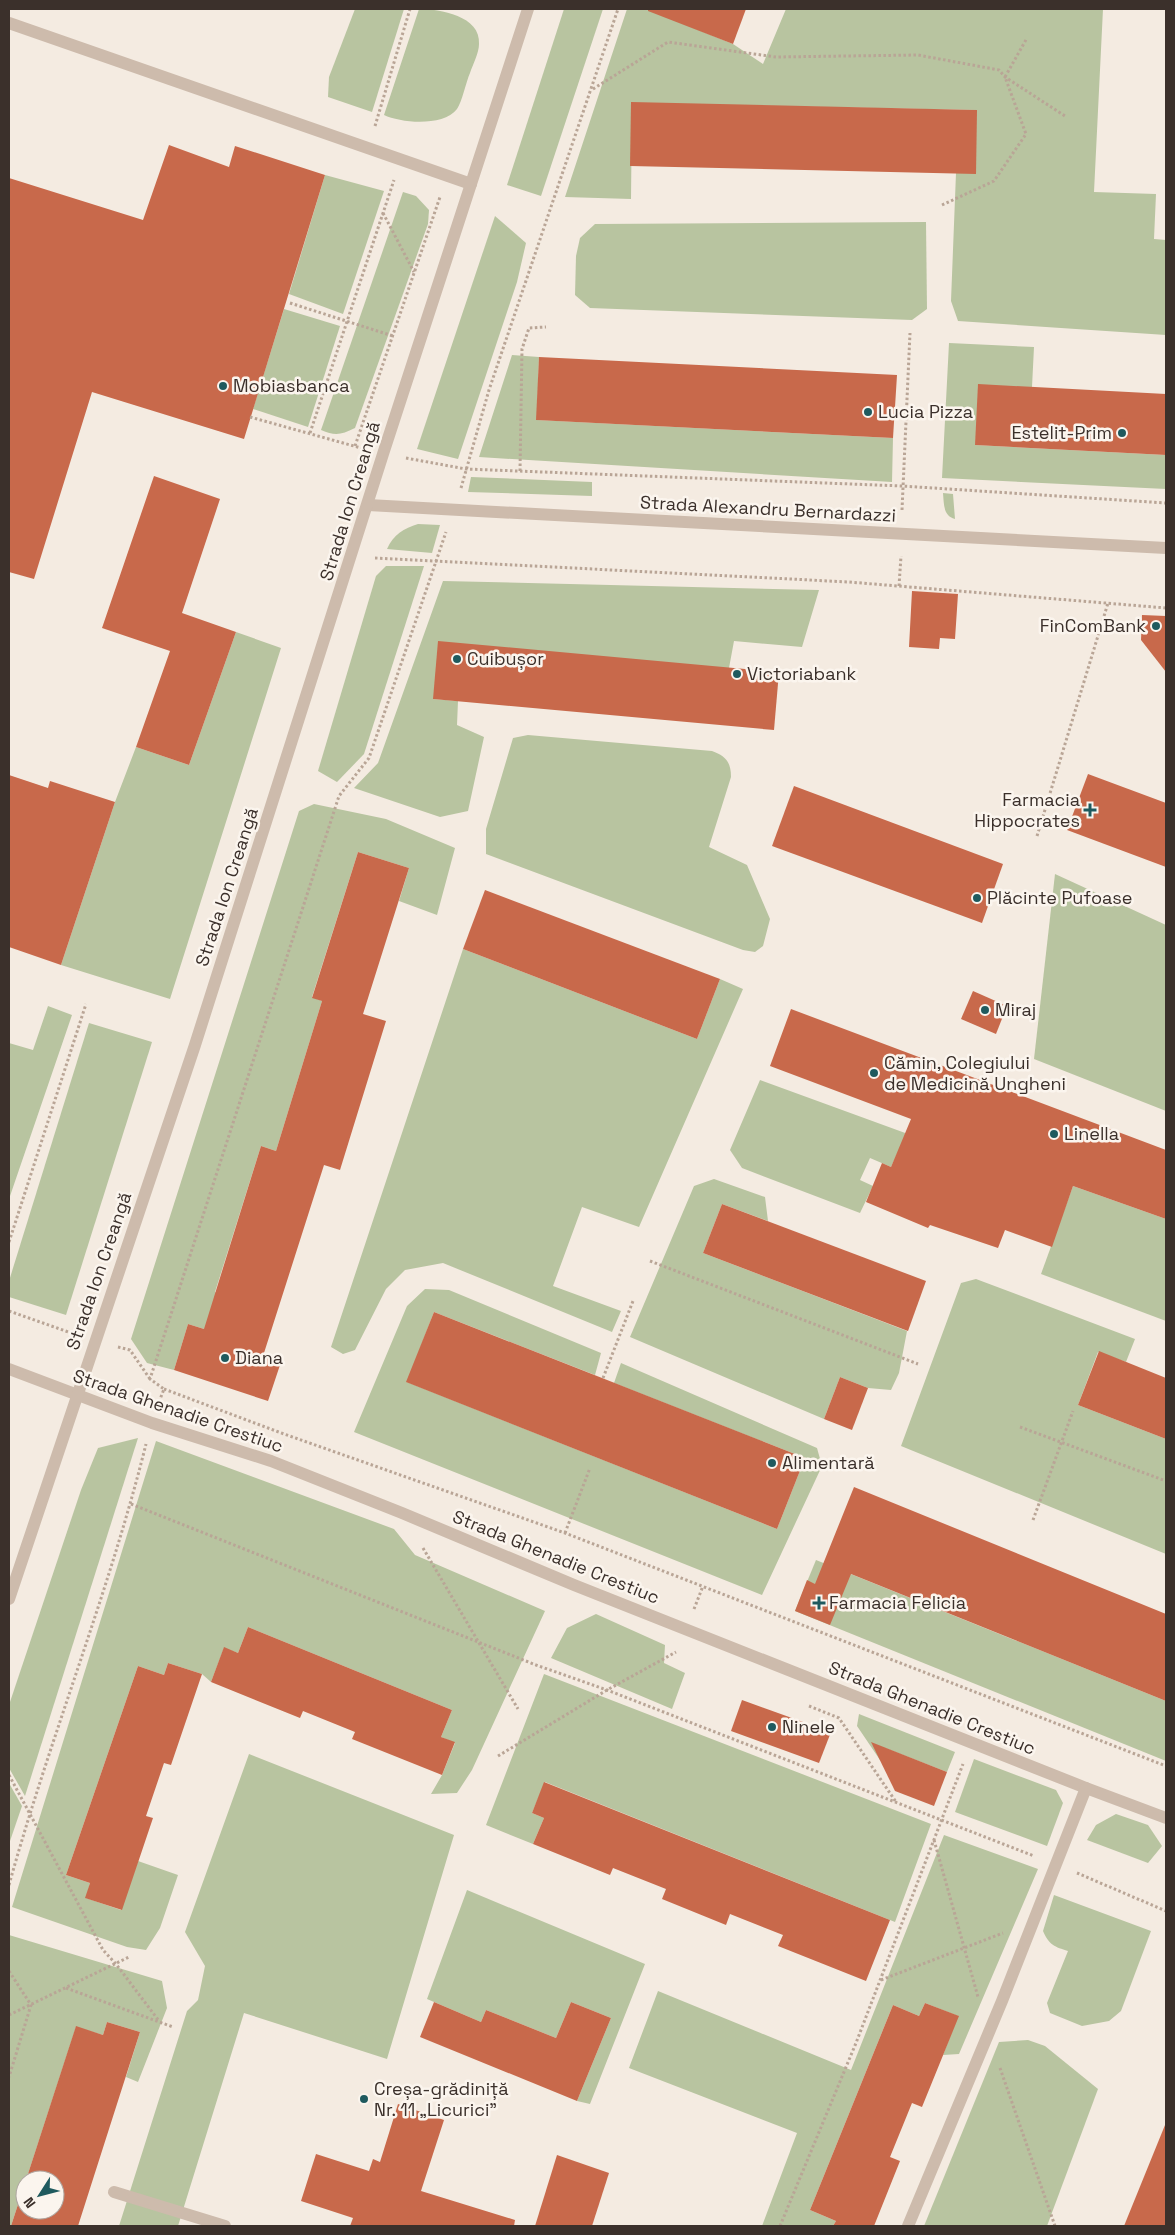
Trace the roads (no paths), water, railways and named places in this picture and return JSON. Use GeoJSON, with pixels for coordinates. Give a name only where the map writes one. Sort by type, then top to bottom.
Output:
{"type":"FeatureCollection","features":[{"type":"Feature","properties":{"kind":"street","name":"Strada Ion Creangă"},"geometry":{"type":"LineString","coordinates":[[9,1598],[195,1045],[383,454],[528,9]]}},
{"type":"Feature","properties":{"kind":"street"},"geometry":{"type":"LineString","coordinates":[[9,23],[471,184]]}},
{"type":"Feature","properties":{"kind":"street","name":"Strada Alexandru Bernardazzi"},"geometry":{"type":"LineString","coordinates":[[368,505],[1166,548]]}},
{"type":"Feature","properties":{"kind":"street","name":"Strada Ghenadie Crestiuc"},"geometry":{"type":"LineString","coordinates":[[9,1369],[152,1423],[271,1461],[971,1743],[1166,1818]]}},
{"type":"Feature","properties":{"kind":"street"},"geometry":{"type":"LineString","coordinates":[[908,2226],[989,2033],[1086,1788]]}},
{"type":"Feature","properties":{"kind":"street"},"geometry":{"type":"LineString","coordinates":[[114,2192],[225,2226]]}},
{"type":"Feature","properties":{"kind":"place","name":"Mobiasbanca"},"geometry":{"type":"Point","coordinates":[223,386]}},
{"type":"Feature","properties":{"kind":"place","name":"Lucia Pizza"},"geometry":{"type":"Point","coordinates":[868,412]}},
{"type":"Feature","properties":{"kind":"place","name":"Estelit-Prim"},"geometry":{"type":"Point","coordinates":[1122,433]}},
{"type":"Feature","properties":{"kind":"place","name":"FinComBank"},"geometry":{"type":"Point","coordinates":[1156,626]}},
{"type":"Feature","properties":{"kind":"place","name":"Cuibușor"},"geometry":{"type":"Point","coordinates":[457,659]}},
{"type":"Feature","properties":{"kind":"place","name":"Victoriabank"},"geometry":{"type":"Point","coordinates":[737,674]}},
{"type":"Feature","properties":{"kind":"place","name":"Farmacia Hippocrates"},"geometry":{"type":"Point","coordinates":[1090,810]}},
{"type":"Feature","properties":{"kind":"place","name":"Plăcinte Pufoase"},"geometry":{"type":"Point","coordinates":[977,898]}},
{"type":"Feature","properties":{"kind":"place","name":"Miraj"},"geometry":{"type":"Point","coordinates":[985,1010]}},
{"type":"Feature","properties":{"kind":"place","name":"Cămin, Colegiului de Medicină Ungheni"},"geometry":{"type":"Point","coordinates":[874,1073]}},
{"type":"Feature","properties":{"kind":"place","name":"Linella"},"geometry":{"type":"Point","coordinates":[1054,1134]}},
{"type":"Feature","properties":{"kind":"place","name":"Diana"},"geometry":{"type":"Point","coordinates":[225,1358]}},
{"type":"Feature","properties":{"kind":"place","name":"Alimentară"},"geometry":{"type":"Point","coordinates":[772,1463]}},
{"type":"Feature","properties":{"kind":"place","name":"Farmacia Felicia"},"geometry":{"type":"Point","coordinates":[819,1603]}},
{"type":"Feature","properties":{"kind":"place","name":"Ninele"},"geometry":{"type":"Point","coordinates":[772,1727]}},
{"type":"Feature","properties":{"kind":"place","name":"Creșa-grădiniță Nr. 11 „Licurici”"},"geometry":{"type":"Point","coordinates":[364,2099]}}]}
